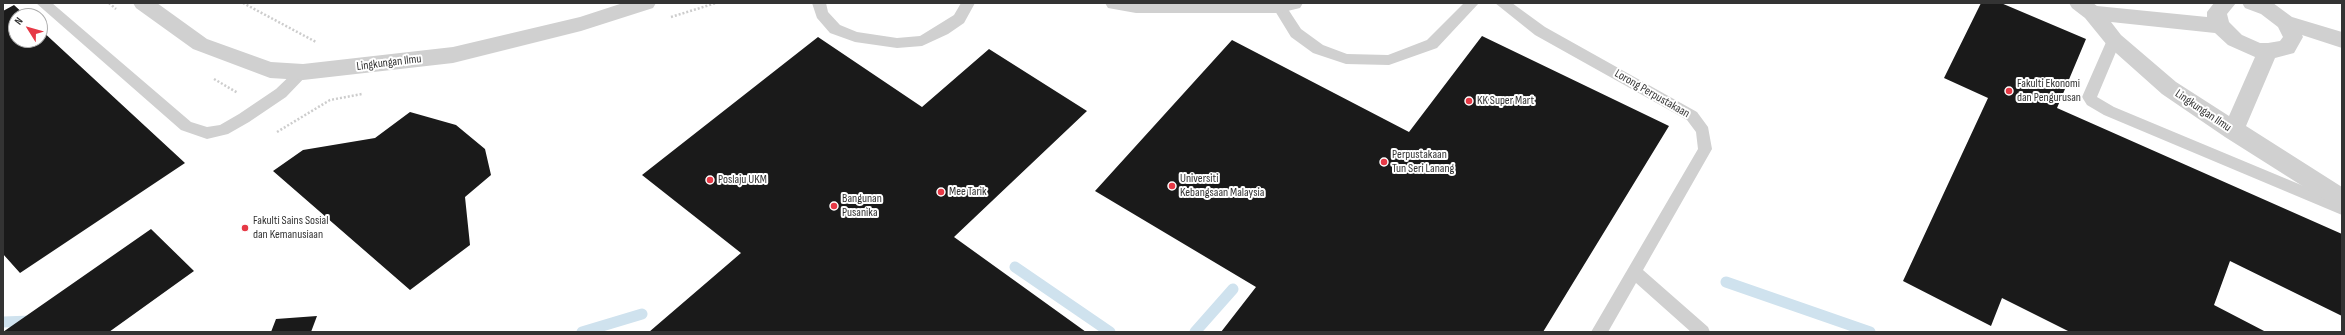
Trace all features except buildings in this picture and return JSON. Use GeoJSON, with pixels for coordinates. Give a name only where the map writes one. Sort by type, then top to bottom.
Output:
{"type":"FeatureCollection","features":[{"type":"Feature","properties":{"kind":"street","name":"Lingkungan Ilmu"},"geometry":{"type":"LineString","coordinates":[[143,3],[200,44],[270,70],[303,72],[453,55],[581,24],[646,3]]}},
{"type":"Feature","properties":{"kind":"street"},"geometry":{"type":"LineString","coordinates":[[1115,3],[1136,6],[1286,4]]}},
{"type":"Feature","properties":{"kind":"street"},"geometry":{"type":"LineString","coordinates":[[2226,3],[2217,12],[2220,26],[2235,40],[2257,50],[2280,51],[2291,43],[2292,36],[2285,22]]}},
{"type":"Feature","properties":{"kind":"street"},"geometry":{"type":"LineString","coordinates":[[2252,3],[2268,9],[2285,22],[2342,40]]}},
{"type":"Feature","properties":{"kind":"street","name":"Lingkungan Ilmu"},"geometry":{"type":"LineString","coordinates":[[2085,8],[2114,40],[2169,88],[2233,131],[2342,199]]}},
{"type":"Feature","properties":{"kind":"street"},"geometry":{"type":"LineString","coordinates":[[2085,8],[2220,26]]}},
{"type":"Feature","properties":{"kind":"street"},"geometry":{"type":"LineString","coordinates":[[2233,131],[2268,51]]}},
{"type":"Feature","properties":{"kind":"lane"},"geometry":{"type":"LineString","coordinates":[[43,3],[186,126],[207,133],[223,130],[244,118],[281,93],[303,72]]}},
{"type":"Feature","properties":{"kind":"lane"},"geometry":{"type":"LineString","coordinates":[[819,3],[822,14],[835,29],[855,37],[897,43],[922,41],[943,30],[959,19],[968,3]]}},
{"type":"Feature","properties":{"kind":"lane"},"geometry":{"type":"LineString","coordinates":[[1286,4],[1296,33],[1318,49],[1346,59],[1389,60],[1432,44],[1472,3]]}},
{"type":"Feature","properties":{"kind":"lane","name":"Lorong Perpustakaan"},"geometry":{"type":"LineString","coordinates":[[1502,3],[1540,31],[1692,116],[1703,131],[1705,149],[1683,184],[1635,272],[1599,332]]}},
{"type":"Feature","properties":{"kind":"lane"},"geometry":{"type":"LineString","coordinates":[[2114,40],[2089,97],[2092,101],[2109,111],[2342,210]]}},
{"type":"Feature","properties":{"kind":"lane"},"geometry":{"type":"LineString","coordinates":[[1635,272],[1702,332]]}},
{"type":"Feature","properties":{"kind":"waterway"},"geometry":{"type":"LineString","coordinates":[[1015,267],[1110,332]]}},
{"type":"Feature","properties":{"kind":"waterway"},"geometry":{"type":"LineString","coordinates":[[1726,282],[1870,332]]}},
{"type":"Feature","properties":{"kind":"waterway"},"geometry":{"type":"LineString","coordinates":[[1195,332],[1233,289]]}},
{"type":"Feature","properties":{"kind":"waterway"},"geometry":{"type":"LineString","coordinates":[[582,332],[642,314]]}},
{"type":"Feature","properties":{"kind":"waterway"},"geometry":{"type":"LineString","coordinates":[[3,322],[31,321],[61,332]]}},
{"type":"Feature","properties":{"kind":"place","name":"Fakulti Ekonomi dan Pengurusan"},"geometry":{"type":"Point","coordinates":[2009,91]}},
{"type":"Feature","properties":{"kind":"place","name":"KK Super Mart"},"geometry":{"type":"Point","coordinates":[1469,101]}},
{"type":"Feature","properties":{"kind":"place","name":"Perpustakaan Tun Seri Lanang"},"geometry":{"type":"Point","coordinates":[1384,162]}},
{"type":"Feature","properties":{"kind":"place","name":"Poslaju UKM"},"geometry":{"type":"Point","coordinates":[710,180]}},
{"type":"Feature","properties":{"kind":"place","name":"Universiti Kebangsaan Malaysia"},"geometry":{"type":"Point","coordinates":[1172,186]}},
{"type":"Feature","properties":{"kind":"place","name":"Mee Tarik"},"geometry":{"type":"Point","coordinates":[941,192]}},
{"type":"Feature","properties":{"kind":"place","name":"Bangunan Pusanika"},"geometry":{"type":"Point","coordinates":[834,206]}},
{"type":"Feature","properties":{"kind":"place","name":"Fakulti Sains Sosial dan Kemanusiaan"},"geometry":{"type":"Point","coordinates":[245,228]}}]}
